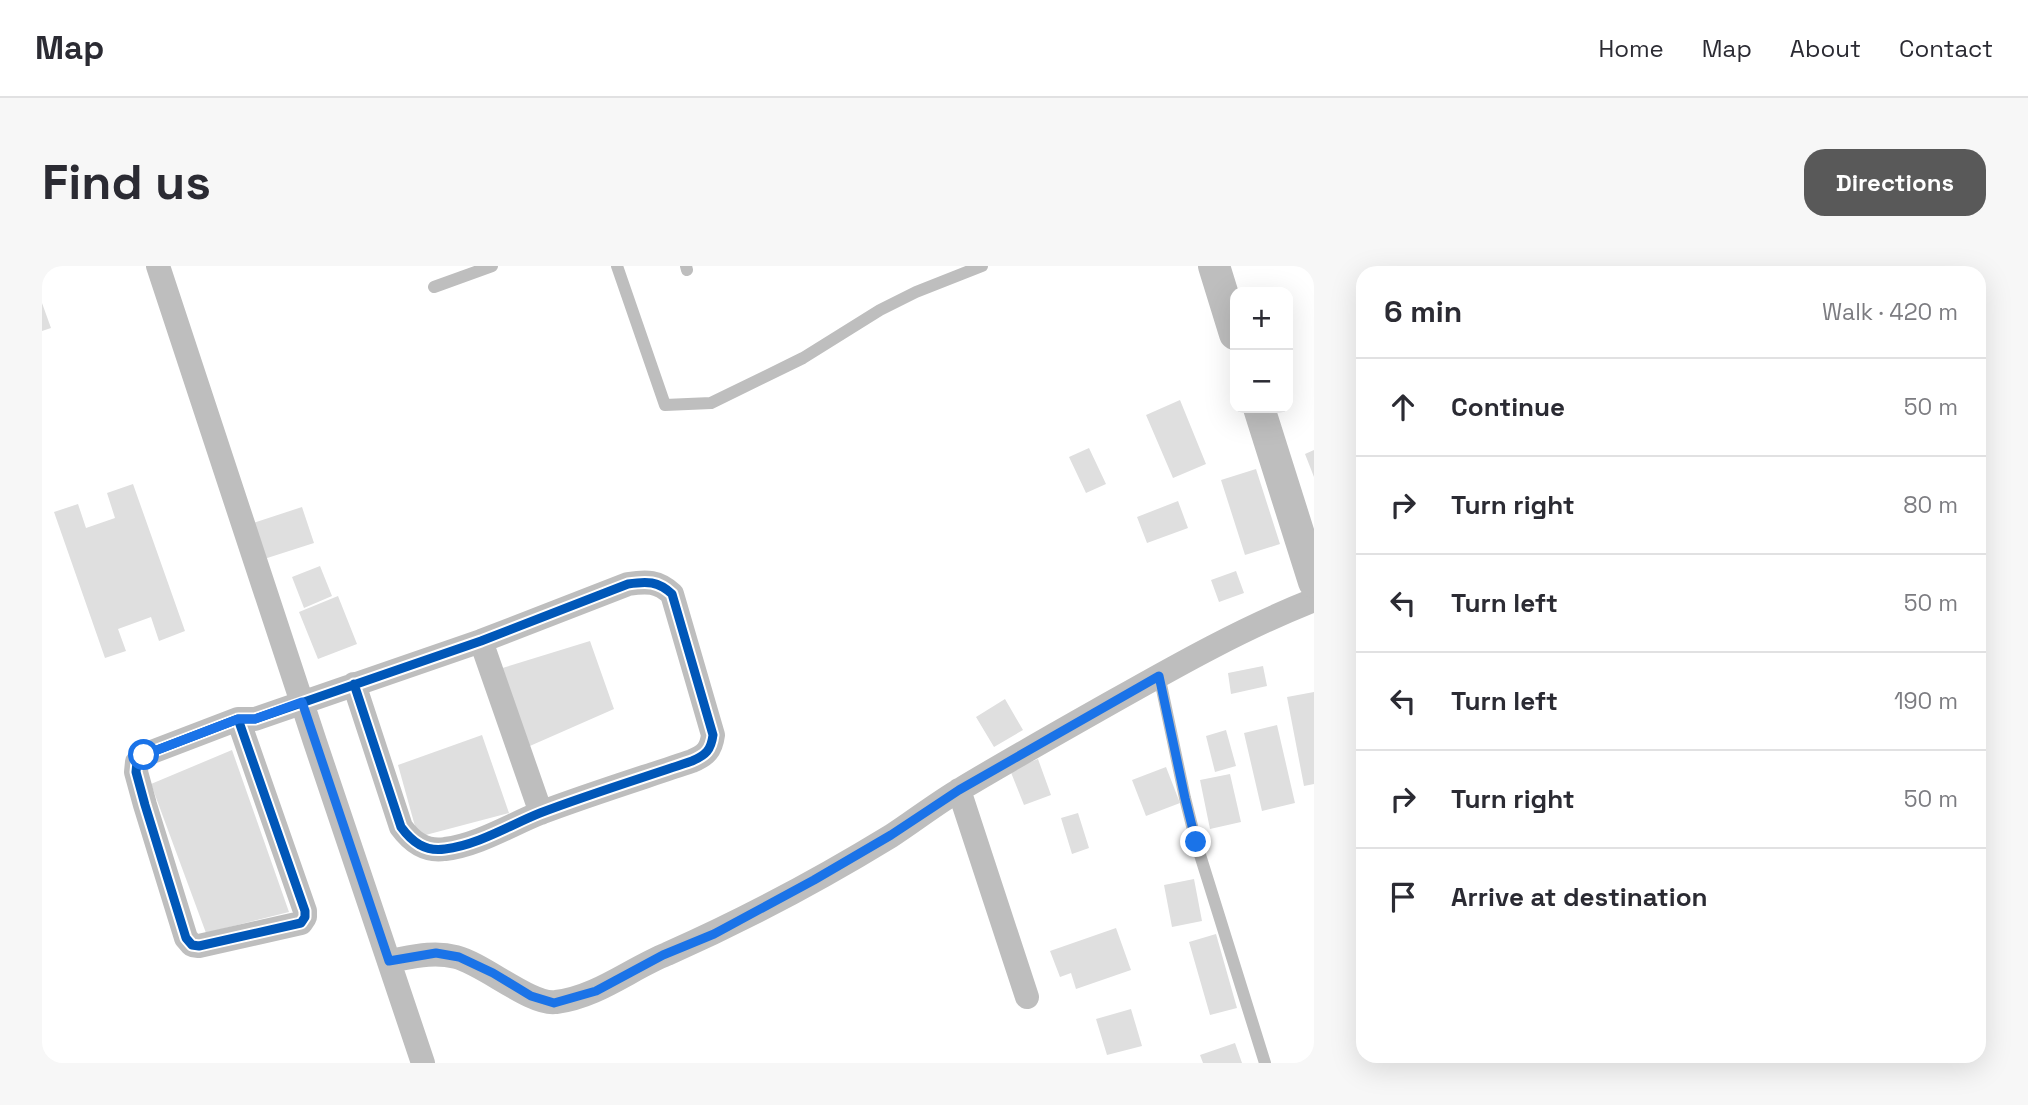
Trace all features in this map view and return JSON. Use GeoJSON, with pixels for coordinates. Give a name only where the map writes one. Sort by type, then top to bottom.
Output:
{"type":"FeatureCollection","features":[{"type":"Feature","properties":{"kind":"street"},"geometry":{"type":"LineString","coordinates":[[158,266],[423,1063]]}},
{"type":"Feature","properties":{"kind":"street"},"geometry":{"type":"LineString","coordinates":[[1214,266],[1230,318]]}},
{"type":"Feature","properties":{"kind":"street"},"geometry":{"type":"LineString","coordinates":[[1261,413],[1314,582]]}},
{"type":"Feature","properties":{"kind":"street"},"geometry":{"type":"LineString","coordinates":[[238,719],[305,917],[301,923],[199,946],[192,945],[186,938],[136,772],[137,762],[144,755],[238,719],[255,719],[302,702],[481,641],[628,584],[644,581],[661,584],[672,594],[713,735],[711,747],[704,756],[692,761],[541,813],[468,843],[443,850],[422,848],[410,840],[401,827],[355,684]]}},
{"type":"Feature","properties":{"kind":"street"},"geometry":{"type":"LineString","coordinates":[[389,961],[436,953],[459,957],[493,973],[531,996],[554,1003],[596,991],[663,955],[714,934],[814,880],[891,835],[959,790],[1159,676],[1263,620],[1314,600]]}},
{"type":"Feature","properties":{"kind":"street"},"geometry":{"type":"LineString","coordinates":[[481,641],[541,813]]}},
{"type":"Feature","properties":{"kind":"street"},"geometry":{"type":"LineString","coordinates":[[959,790],[1027,997]]}},
{"type":"Feature","properties":{"kind":"lane"},"geometry":{"type":"LineString","coordinates":[[434,287],[492,266]]}},
{"type":"Feature","properties":{"kind":"lane"},"geometry":{"type":"LineString","coordinates":[[617,266],[665,405],[711,403],[803,358],[880,310],[916,292],[982,266]]}},
{"type":"Feature","properties":{"kind":"lane"},"geometry":{"type":"LineString","coordinates":[[1159,676],[1196,842],[1265,1063]]}},
{"type":"Feature","properties":{"kind":"building"},"geometry":{"type":"Polygon","coordinates":[[[42,303],[51,328],[42,331],[42,303]]]}},
{"type":"Feature","properties":{"kind":"building"},"geometry":{"type":"Polygon","coordinates":[[[1180,400],[1206,464],[1173,478],[1146,415],[1180,400]]]}},
{"type":"Feature","properties":{"kind":"building"},"geometry":{"type":"Polygon","coordinates":[[[1089,448],[1106,484],[1086,493],[1069,457],[1089,448]]]}},
{"type":"Feature","properties":{"kind":"building"},"geometry":{"type":"Polygon","coordinates":[[[1314,450],[1314,477],[1305,454],[1314,450]]]}},
{"type":"Feature","properties":{"kind":"building"},"geometry":{"type":"Polygon","coordinates":[[[1256,469],[1280,544],[1245,555],[1221,480],[1256,469]]]}},
{"type":"Feature","properties":{"kind":"building"},"geometry":{"type":"Polygon","coordinates":[[[133,484],[185,631],[159,641],[151,617],[118,629],[126,651],[105,658],[54,512],[78,504],[86,528],[115,518],[107,493],[133,484]]]}},
{"type":"Feature","properties":{"kind":"building"},"geometry":{"type":"Polygon","coordinates":[[[1178,501],[1188,528],[1147,543],[1137,517],[1178,501]]]}},
{"type":"Feature","properties":{"kind":"building"},"geometry":{"type":"Polygon","coordinates":[[[302,507],[314,543],[261,560],[250,524],[302,507]]]}},
{"type":"Feature","properties":{"kind":"building"},"geometry":{"type":"Polygon","coordinates":[[[320,566],[332,596],[304,608],[292,577],[320,566]]]}},
{"type":"Feature","properties":{"kind":"building"},"geometry":{"type":"Polygon","coordinates":[[[1236,571],[1244,593],[1219,602],[1211,580],[1236,571]]]}},
{"type":"Feature","properties":{"kind":"building"},"geometry":{"type":"Polygon","coordinates":[[[338,596],[357,644],[318,659],[299,612],[338,596]]]}},
{"type":"Feature","properties":{"kind":"building"},"geometry":{"type":"Polygon","coordinates":[[[590,641],[614,709],[523,749],[496,670],[590,641]]]}},
{"type":"Feature","properties":{"kind":"building"},"geometry":{"type":"Polygon","coordinates":[[[1263,666],[1267,686],[1231,694],[1228,673],[1263,666]]]}},
{"type":"Feature","properties":{"kind":"building"},"geometry":{"type":"Polygon","coordinates":[[[1314,692],[1314,784],[1304,786],[1287,697],[1314,692]]]}},
{"type":"Feature","properties":{"kind":"building"},"geometry":{"type":"Polygon","coordinates":[[[1005,699],[1023,730],[994,747],[976,717],[1005,699]]]}},
{"type":"Feature","properties":{"kind":"building"},"geometry":{"type":"Polygon","coordinates":[[[1277,725],[1295,803],[1262,811],[1244,733],[1277,725]]]}},
{"type":"Feature","properties":{"kind":"building"},"geometry":{"type":"Polygon","coordinates":[[[1226,730],[1236,766],[1215,772],[1206,736],[1226,730]]]}},
{"type":"Feature","properties":{"kind":"building"},"geometry":{"type":"Polygon","coordinates":[[[482,735],[509,813],[418,837],[398,765],[482,735]]]}},
{"type":"Feature","properties":{"kind":"building"},"geometry":{"type":"Polygon","coordinates":[[[232,750],[289,912],[206,933],[151,784],[232,750]]]}},
{"type":"Feature","properties":{"kind":"building"},"geometry":{"type":"Polygon","coordinates":[[[1038,759],[1051,795],[1024,805],[1010,770],[1038,759]]]}},
{"type":"Feature","properties":{"kind":"building"},"geometry":{"type":"Polygon","coordinates":[[[1166,767],[1180,803],[1146,816],[1132,780],[1166,767]]]}},
{"type":"Feature","properties":{"kind":"building"},"geometry":{"type":"Polygon","coordinates":[[[1230,774],[1241,822],[1210,829],[1200,780],[1230,774]]]}},
{"type":"Feature","properties":{"kind":"building"},"geometry":{"type":"Polygon","coordinates":[[[1078,813],[1089,848],[1072,854],[1061,818],[1078,813]]]}},
{"type":"Feature","properties":{"kind":"building"},"geometry":{"type":"Polygon","coordinates":[[[1194,879],[1202,921],[1172,927],[1164,885],[1194,879]]]}},
{"type":"Feature","properties":{"kind":"building"},"geometry":{"type":"Polygon","coordinates":[[[1116,928],[1131,970],[1076,989],[1071,973],[1060,977],[1050,951],[1116,928]]]}},
{"type":"Feature","properties":{"kind":"building"},"geometry":{"type":"Polygon","coordinates":[[[1216,934],[1237,1008],[1210,1015],[1189,942],[1216,934]]]}},
{"type":"Feature","properties":{"kind":"building"},"geometry":{"type":"Polygon","coordinates":[[[1131,1009],[1142,1046],[1107,1055],[1096,1019],[1131,1009]]]}},
{"type":"Feature","properties":{"kind":"building"},"geometry":{"type":"Polygon","coordinates":[[[1235,1043],[1242,1063],[1203,1063],[1200,1055],[1235,1043]]]}},
{"type":"Feature","properties":{"kind":"cycle path"},"geometry":{"type":"LineString","coordinates":[[238,719],[305,917],[301,923],[199,946],[192,945],[186,938],[136,772],[137,762],[144,755],[238,719],[255,719],[481,641],[628,584],[641,582],[657,584],[672,594],[713,735],[707,751],[692,761],[540,813],[470,843],[438,850],[414,841],[401,827],[354,684]]}},
{"type":"Feature","properties":{"kind":"route"},"geometry":{"type":"LineString","coordinates":[[144,755],[238,719],[255,719],[302,702],[389,961],[436,953],[459,957],[493,973],[531,996],[554,1003],[596,991],[663,955],[714,934],[814,880],[891,835],[959,790],[1159,676],[1196,842]]}}]}
